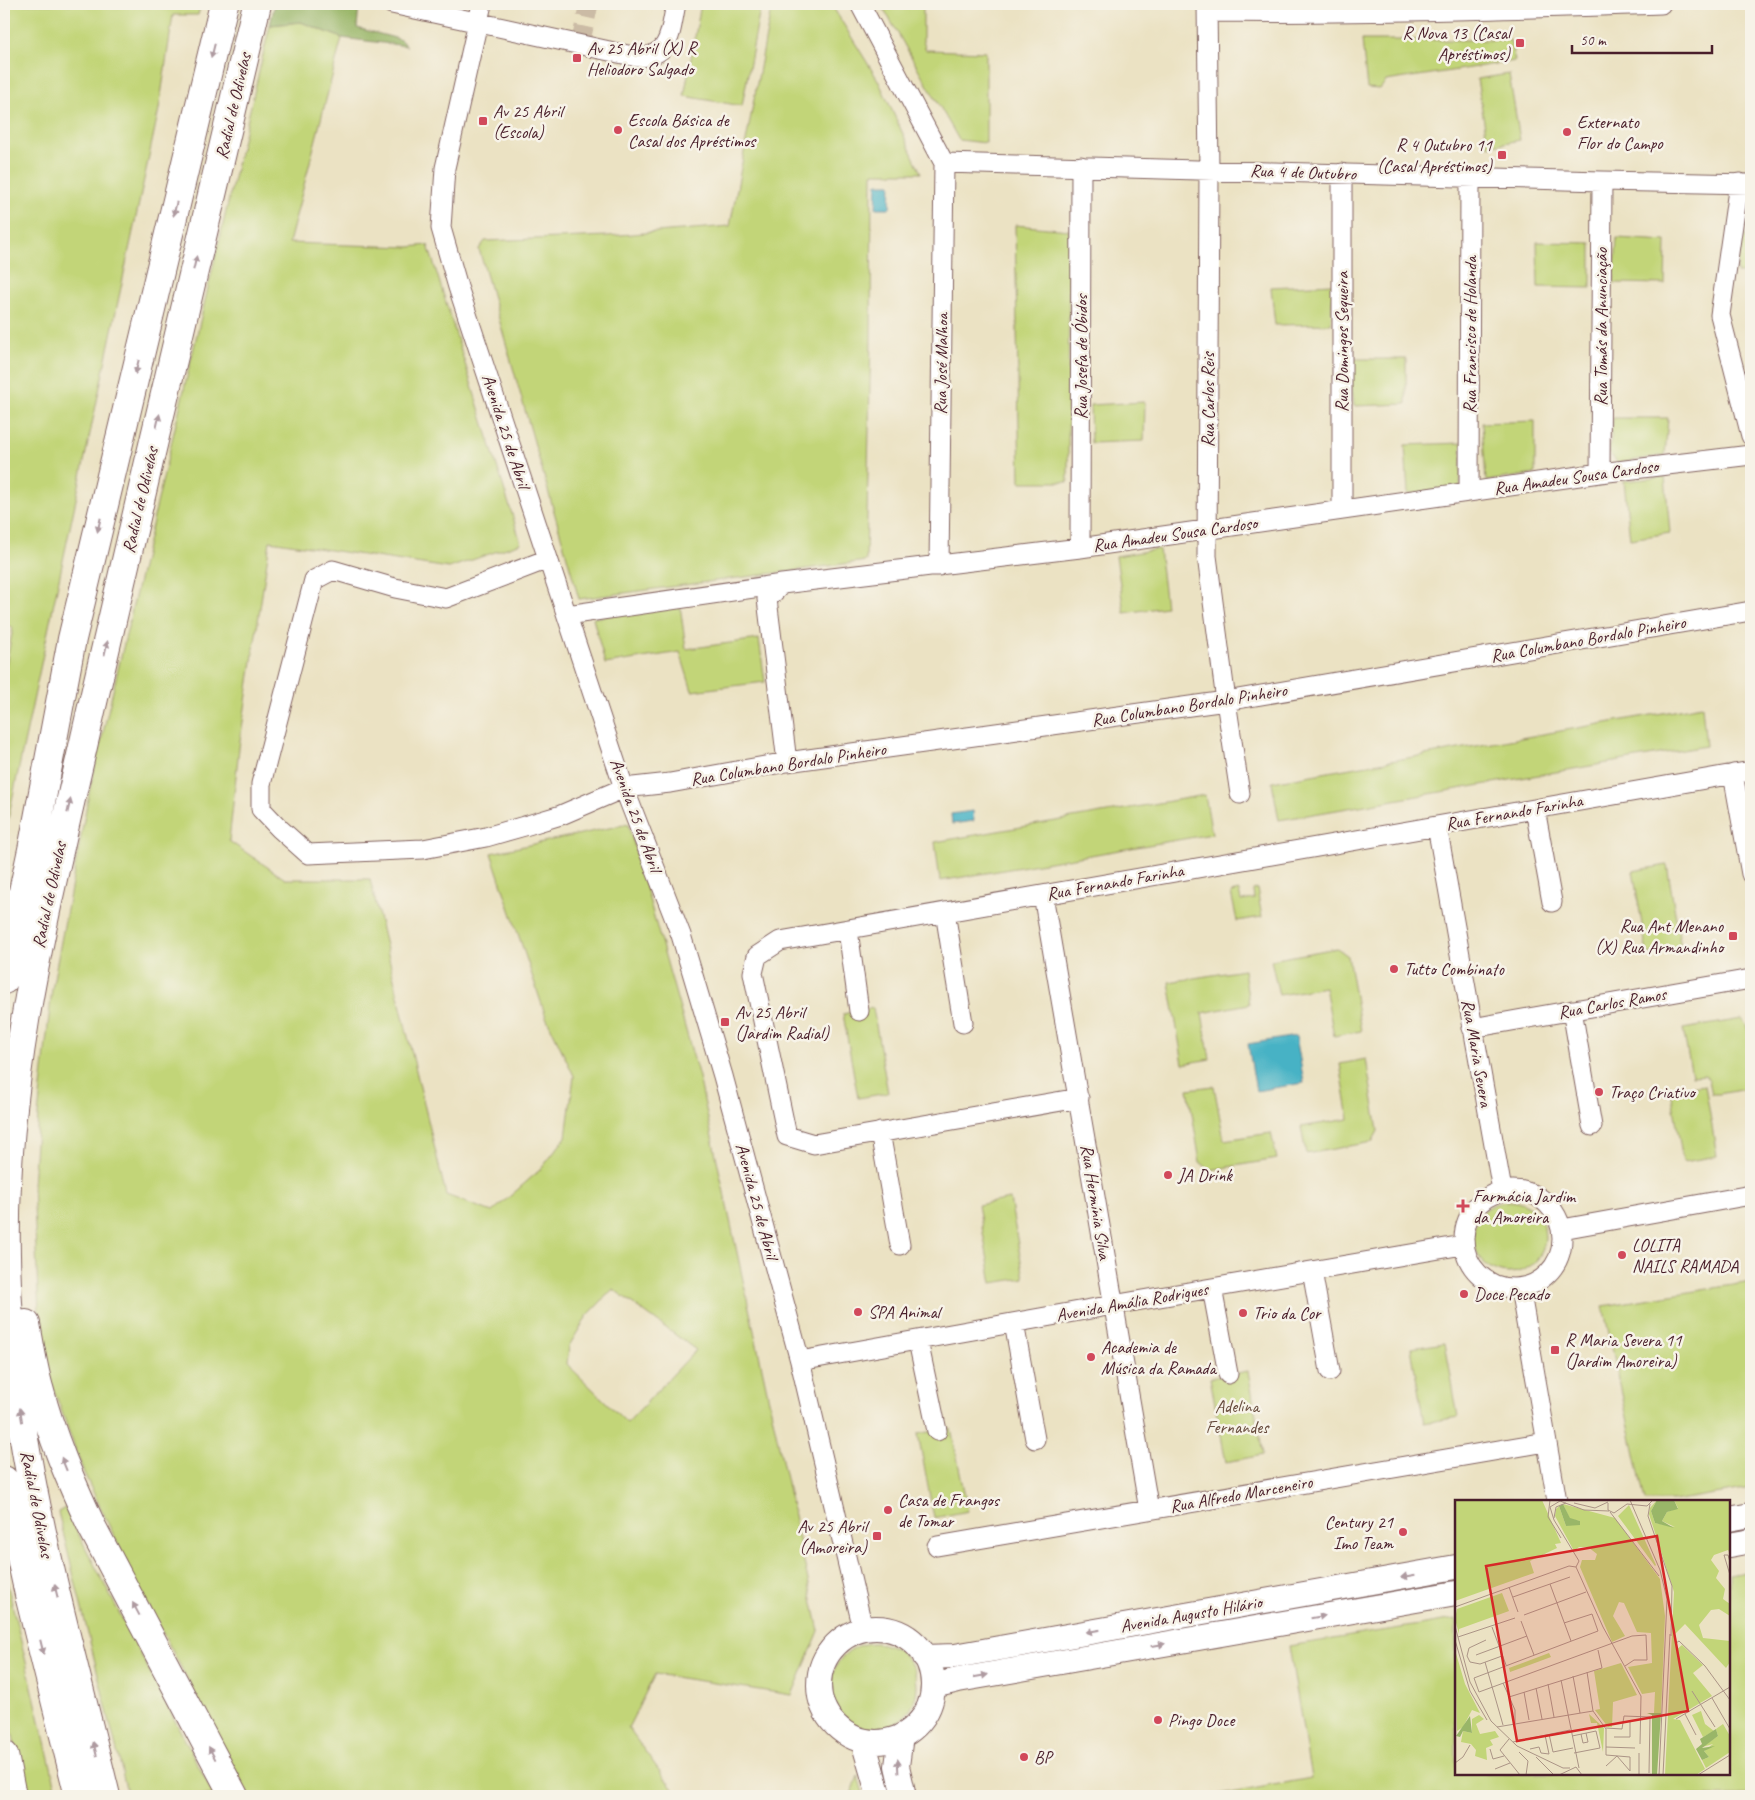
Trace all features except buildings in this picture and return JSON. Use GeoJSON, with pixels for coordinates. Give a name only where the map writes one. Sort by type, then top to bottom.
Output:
{"type":"FeatureCollection","features":[{"type":"Feature","properties":{"kind":"highway","name":"Radial de Odivelas"},"geometry":{"type":"LineString","coordinates":[[4,980],[33,845],[72,640],[224,4]]}},
{"type":"Feature","properties":{"kind":"highway","name":"Radial de Odivelas"},"geometry":{"type":"LineString","coordinates":[[106,1796],[36,1504],[19,1402],[8,1298],[6,1253],[6,1208],[14,1096],[29,990],[58,854],[160,409],[257,4]]}},
{"type":"Feature","properties":{"kind":"highway"},"geometry":{"type":"LineString","coordinates":[[4,902],[22,817],[72,640]]}},
{"type":"Feature","properties":{"kind":"highway"},"geometry":{"type":"LineString","coordinates":[[58,854],[39,969],[25,1114],[22,1220],[23,1279],[26,1321],[32,1356],[47,1417],[84,1511],[234,1796]]}},
{"type":"Feature","properties":{"kind":"highway","name":"Radial de Odivelas"},"geometry":{"type":"LineString","coordinates":[[4,1480],[24,1572],[79,1796]]}},
{"type":"Feature","properties":{"kind":"highway"},"geometry":{"type":"LineString","coordinates":[[4,1755],[12,1796]]}},
{"type":"Feature","properties":{"kind":"main road"},"geometry":{"type":"LineString","coordinates":[[1730,1519],[1751,1515]]}},
{"type":"Feature","properties":{"kind":"main road"},"geometry":{"type":"LineString","coordinates":[[1730,1545],[1751,1541]]}},
{"type":"Feature","properties":{"kind":"main road","name":"Avenida Augusto Hilário"},"geometry":{"type":"LineString","coordinates":[[925,1657],[955,1656],[1455,1567]]}},
{"type":"Feature","properties":{"kind":"main road","name":"Avenida Augusto Hilário"},"geometry":{"type":"LineString","coordinates":[[933,1686],[968,1678],[1455,1593]]}},
{"type":"Feature","properties":{"kind":"main road"},"geometry":{"type":"LineString","coordinates":[[882,1628],[899,1633],[914,1643],[925,1657],[931,1671],[933,1686],[930,1702],[924,1716],[914,1727],[901,1736],[883,1742],[863,1740],[845,1733],[831,1720],[822,1704],[818,1685],[822,1666],[831,1649],[846,1636],[863,1629],[882,1628]]}},
{"type":"Feature","properties":{"kind":"main road"},"geometry":{"type":"LineString","coordinates":[[901,1736],[897,1766],[904,1796]]}},
{"type":"Feature","properties":{"kind":"main road"},"geometry":{"type":"LineString","coordinates":[[863,1740],[879,1796]]}},
{"type":"Feature","properties":{"kind":"street"},"geometry":{"type":"LineString","coordinates":[[392,4],[637,58],[657,54],[664,48],[668,40],[676,4]]}},
{"type":"Feature","properties":{"kind":"street","name":"Avenida 25 de Abril"},"geometry":{"type":"LineString","coordinates":[[482,4],[445,168],[441,228],[458,287],[624,788],[681,935],[723,1076],[800,1362],[863,1629]]}},
{"type":"Feature","properties":{"kind":"street"},"geometry":{"type":"LineString","coordinates":[[860,4],[944,163]]}},
{"type":"Feature","properties":{"kind":"street"},"geometry":{"type":"LineString","coordinates":[[1207,8],[1311,13],[1421,7],[1661,4]]}},
{"type":"Feature","properties":{"kind":"street","name":"Rua Carlos Reis"},"geometry":{"type":"LineString","coordinates":[[1207,8],[1207,556],[1240,794]]}},
{"type":"Feature","properties":{"kind":"street","name":"Rua 4 de Outubro"},"geometry":{"type":"LineString","coordinates":[[944,163],[1602,181],[1745,183]]}},
{"type":"Feature","properties":{"kind":"street","name":"Rua José Malhoa"},"geometry":{"type":"LineString","coordinates":[[939,566],[944,163]]}},
{"type":"Feature","properties":{"kind":"street","name":"Rua Josefa de Óbidos"},"geometry":{"type":"LineString","coordinates":[[1080,548],[1082,166]]}},
{"type":"Feature","properties":{"kind":"street","name":"Rua Domingos Sequeira"},"geometry":{"type":"LineString","coordinates":[[1342,173],[1342,510]]}},
{"type":"Feature","properties":{"kind":"street","name":"Rua Francisco de Holanda"},"geometry":{"type":"LineString","coordinates":[[1469,492],[1470,177]]}},
{"type":"Feature","properties":{"kind":"street","name":"Rua Tomás da Anunciação"},"geometry":{"type":"LineString","coordinates":[[1600,473],[1602,181]]}},
{"type":"Feature","properties":{"kind":"street"},"geometry":{"type":"LineString","coordinates":[[1745,183],[1720,315],[1751,436]]}},
{"type":"Feature","properties":{"kind":"street","name":"Rua Amadeu Sousa Cardoso"},"geometry":{"type":"LineString","coordinates":[[567,615],[782,584],[1080,548],[1600,473],[1751,454]]}},
{"type":"Feature","properties":{"kind":"street","name":"Rua Columbano Bordalo Pinheiro"},"geometry":{"type":"LineString","coordinates":[[548,559],[446,598],[395,588],[334,570],[314,580],[261,784],[261,809],[308,854],[423,849],[486,837],[536,823],[561,815],[624,788],[670,783],[787,762],[1226,701],[1751,611]]}},
{"type":"Feature","properties":{"kind":"street"},"geometry":{"type":"LineString","coordinates":[[782,584],[767,599],[787,762]]}},
{"type":"Feature","properties":{"kind":"street"},"geometry":{"type":"LineString","coordinates":[[1742,772],[1751,874]]}},
{"type":"Feature","properties":{"kind":"street","name":"Rua Fernando Farinha"},"geometry":{"type":"LineString","coordinates":[[1079,1098],[814,1144],[787,1136],[753,973],[757,956],[780,942],[1742,772]]}},
{"type":"Feature","properties":{"kind":"street"},"geometry":{"type":"LineString","coordinates":[[1535,808],[1552,902]]}},
{"type":"Feature","properties":{"kind":"street","name":"Rua Maria Severa"},"geometry":{"type":"LineString","coordinates":[[1437,826],[1502,1190]]}},
{"type":"Feature","properties":{"kind":"street","name":"Rua Hermínia Silva"},"geometry":{"type":"LineString","coordinates":[[1044,895],[1149,1510]]}},
{"type":"Feature","properties":{"kind":"street"},"geometry":{"type":"LineString","coordinates":[[945,912],[963,1022]]}},
{"type":"Feature","properties":{"kind":"street"},"geometry":{"type":"LineString","coordinates":[[848,930],[859,1011]]}},
{"type":"Feature","properties":{"kind":"street","name":"Rua Carlos Ramos"},"geometry":{"type":"LineString","coordinates":[[1472,1028],[1751,979]]}},
{"type":"Feature","properties":{"kind":"street"},"geometry":{"type":"LineString","coordinates":[[1572,1010],[1592,1126]]}},
{"type":"Feature","properties":{"kind":"street"},"geometry":{"type":"LineString","coordinates":[[880,1132],[900,1245]]}},
{"type":"Feature","properties":{"kind":"street"},"geometry":{"type":"LineString","coordinates":[[1518,1189],[1533,1193],[1546,1202],[1556,1214],[1562,1229],[1563,1242],[1560,1256],[1554,1268],[1539,1281],[1520,1288],[1504,1288],[1489,1282],[1476,1273],[1468,1260],[1463,1245],[1464,1230],[1468,1216],[1477,1204],[1502,1190],[1518,1189]]}},
{"type":"Feature","properties":{"kind":"street"},"geometry":{"type":"LineString","coordinates":[[1562,1229],[1751,1195]]}},
{"type":"Feature","properties":{"kind":"street","name":"Avenida Amália Rodrigues"},"geometry":{"type":"LineString","coordinates":[[800,1362],[1113,1305],[1463,1245]]}},
{"type":"Feature","properties":{"kind":"street"},"geometry":{"type":"LineString","coordinates":[[1312,1271],[1330,1371]]}},
{"type":"Feature","properties":{"kind":"street"},"geometry":{"type":"LineString","coordinates":[[1212,1288],[1228,1374]]}},
{"type":"Feature","properties":{"kind":"street"},"geometry":{"type":"LineString","coordinates":[[1520,1288],[1556,1500]]}},
{"type":"Feature","properties":{"kind":"street"},"geometry":{"type":"LineString","coordinates":[[1014,1323],[1035,1439]]}},
{"type":"Feature","properties":{"kind":"street"},"geometry":{"type":"LineString","coordinates":[[918,1341],[937,1430]]}},
{"type":"Feature","properties":{"kind":"street","name":"Rua Alfredo Marceneiro"},"geometry":{"type":"LineString","coordinates":[[937,1546],[1546,1442]]}},
{"type":"Feature","properties":{"kind":"green space"},"geometry":{"type":"Polygon","coordinates":[[[4,4],[201,4],[198,15],[173,15],[159,109],[4,838],[4,676],[13,628],[4,623],[4,4]]]}},
{"type":"Feature","properties":{"kind":"green space"},"geometry":{"type":"Polygon","coordinates":[[[275,4],[359,4],[357,28],[399,39],[407,46],[342,38],[301,22],[270,25],[275,4]]]}},
{"type":"Feature","properties":{"kind":"green space"},"geometry":{"type":"Polygon","coordinates":[[[701,4],[761,4],[742,106],[684,96],[701,4]]]}},
{"type":"Feature","properties":{"kind":"green space"},"geometry":{"type":"Polygon","coordinates":[[[772,4],[831,4],[878,80],[921,173],[872,173],[871,338],[866,561],[579,599],[479,249],[485,241],[608,236],[730,226],[772,4]]]}},
{"type":"Feature","properties":{"kind":"green space"},"geometry":{"type":"Polygon","coordinates":[[[881,4],[923,4],[923,41],[926,50],[986,52],[986,143],[959,140],[881,4]]]}},
{"type":"Feature","properties":{"kind":"green space"},"geometry":{"type":"Polygon","coordinates":[[[301,22],[342,38],[289,243],[409,247],[428,245],[521,543],[449,568],[270,541],[239,748],[229,841],[285,879],[370,879],[446,1195],[492,1212],[541,1169],[566,1137],[574,1076],[546,1017],[491,853],[628,824],[699,1077],[819,1631],[792,1695],[655,1674],[628,1728],[675,1792],[682,1796],[249,1796],[137,1584],[84,1473],[46,1368],[39,1315],[33,1185],[38,1115],[52,989],[90,788],[270,25],[301,22]],[[613,1289],[587,1316],[569,1346],[567,1364],[627,1423],[696,1350],[613,1289]]]}},
{"type":"Feature","properties":{"kind":"green space"},"geometry":{"type":"Polygon","coordinates":[[[1362,40],[1510,40],[1515,61],[1386,81],[1380,89],[1367,88],[1362,40]]]}},
{"type":"Feature","properties":{"kind":"green space"},"geometry":{"type":"Polygon","coordinates":[[[1509,74],[1520,140],[1488,146],[1477,79],[1509,74]]]}},
{"type":"Feature","properties":{"kind":"green space"},"geometry":{"type":"Polygon","coordinates":[[[1015,225],[1069,230],[1068,482],[1020,482],[1015,225]]]}},
{"type":"Feature","properties":{"kind":"green space"},"geometry":{"type":"Polygon","coordinates":[[[1739,236],[1751,236],[1751,273],[1737,273],[1739,236]]]}},
{"type":"Feature","properties":{"kind":"green space"},"geometry":{"type":"Polygon","coordinates":[[[1617,238],[1666,241],[1665,284],[1614,283],[1617,238]]]}},
{"type":"Feature","properties":{"kind":"green space"},"geometry":{"type":"Polygon","coordinates":[[[1537,242],[1591,243],[1591,288],[1538,287],[1537,242]]]}},
{"type":"Feature","properties":{"kind":"green space"},"geometry":{"type":"Polygon","coordinates":[[[1333,284],[1331,324],[1275,325],[1271,287],[1333,284]]]}},
{"type":"Feature","properties":{"kind":"green space"},"geometry":{"type":"Polygon","coordinates":[[[1349,359],[1406,359],[1406,404],[1354,406],[1349,359]]]}},
{"type":"Feature","properties":{"kind":"green space"},"geometry":{"type":"Polygon","coordinates":[[[1145,402],[1144,441],[1091,443],[1090,405],[1145,402]]]}},
{"type":"Feature","properties":{"kind":"green space"},"geometry":{"type":"Polygon","coordinates":[[[1613,418],[1668,418],[1665,455],[1618,463],[1609,453],[1613,418]]]}},
{"type":"Feature","properties":{"kind":"green space"},"geometry":{"type":"Polygon","coordinates":[[[1535,421],[1535,474],[1486,481],[1482,423],[1535,421]]]}},
{"type":"Feature","properties":{"kind":"green space"},"geometry":{"type":"Polygon","coordinates":[[[1462,443],[1460,488],[1408,494],[1405,445],[1462,443]]]}},
{"type":"Feature","properties":{"kind":"green space"},"geometry":{"type":"Polygon","coordinates":[[[1665,477],[1670,533],[1630,539],[1624,481],[1665,477]]]}},
{"type":"Feature","properties":{"kind":"green space"},"geometry":{"type":"Polygon","coordinates":[[[1159,549],[1166,607],[1124,613],[1116,556],[1159,549]]]}},
{"type":"Feature","properties":{"kind":"green space"},"geometry":{"type":"Polygon","coordinates":[[[680,605],[686,649],[759,639],[765,682],[692,691],[680,652],[605,664],[593,618],[680,605]]]}},
{"type":"Feature","properties":{"kind":"green space"},"geometry":{"type":"Polygon","coordinates":[[[1702,706],[1706,746],[1279,820],[1272,782],[1702,706]]]}},
{"type":"Feature","properties":{"kind":"green space"},"geometry":{"type":"Polygon","coordinates":[[[1205,795],[1212,834],[940,881],[935,842],[1205,795]]]}},
{"type":"Feature","properties":{"kind":"green space"},"geometry":{"type":"Polygon","coordinates":[[[1667,865],[1681,948],[1647,954],[1633,871],[1667,865]]]}},
{"type":"Feature","properties":{"kind":"green space"},"geometry":{"type":"Polygon","coordinates":[[[1257,889],[1262,917],[1237,921],[1231,893],[1239,891],[1241,901],[1254,899],[1253,890],[1257,889]]]}},
{"type":"Feature","properties":{"kind":"green space"},"geometry":{"type":"Polygon","coordinates":[[[1337,948],[1348,956],[1361,1031],[1334,1036],[1325,987],[1279,995],[1271,960],[1337,948]]]}},
{"type":"Feature","properties":{"kind":"green space"},"geometry":{"type":"Polygon","coordinates":[[[1244,970],[1249,1004],[1202,1013],[1210,1059],[1183,1064],[1169,982],[1244,970]]]}},
{"type":"Feature","properties":{"kind":"green space"},"geometry":{"type":"Polygon","coordinates":[[[873,1008],[888,1093],[858,1098],[843,1014],[873,1008]]]}},
{"type":"Feature","properties":{"kind":"green space"},"geometry":{"type":"Polygon","coordinates":[[[1742,1019],[1746,1025],[1751,1042],[1751,1088],[1712,1094],[1709,1081],[1705,1075],[1692,1076],[1683,1029],[1742,1019]]]}},
{"type":"Feature","properties":{"kind":"green space"},"geometry":{"type":"Polygon","coordinates":[[[1366,1059],[1378,1131],[1372,1142],[1306,1154],[1301,1127],[1349,1119],[1340,1064],[1366,1059]]]}},
{"type":"Feature","properties":{"kind":"green space"},"geometry":{"type":"Polygon","coordinates":[[[1705,1085],[1717,1156],[1683,1162],[1671,1090],[1705,1085]]]}},
{"type":"Feature","properties":{"kind":"green space"},"geometry":{"type":"Polygon","coordinates":[[[1214,1086],[1224,1140],[1271,1133],[1277,1159],[1210,1170],[1200,1162],[1188,1089],[1214,1086]]]}},
{"type":"Feature","properties":{"kind":"green space"},"geometry":{"type":"Polygon","coordinates":[[[1010,1199],[1024,1278],[992,1283],[978,1205],[1010,1199]]]}},
{"type":"Feature","properties":{"kind":"green space"},"geometry":{"type":"Polygon","coordinates":[[[1509,1201],[1529,1207],[1539,1217],[1545,1237],[1539,1257],[1529,1267],[1509,1273],[1489,1267],[1479,1257],[1473,1237],[1479,1217],[1489,1207],[1509,1201]]]}},
{"type":"Feature","properties":{"kind":"green space"},"geometry":{"type":"Polygon","coordinates":[[[1751,1282],[1751,1488],[1679,1500],[1645,1500],[1603,1306],[1751,1282]]]}},
{"type":"Feature","properties":{"kind":"green space"},"geometry":{"type":"Polygon","coordinates":[[[1445,1343],[1458,1417],[1424,1423],[1411,1348],[1445,1343]]]}},
{"type":"Feature","properties":{"kind":"green space","name":"Adelina Fernandes"},"geometry":{"type":"Polygon","coordinates":[[[1248,1371],[1263,1455],[1226,1462],[1210,1378],[1248,1371]]]}},
{"type":"Feature","properties":{"kind":"green space"},"geometry":{"type":"Polygon","coordinates":[[[951,1428],[968,1511],[934,1518],[918,1434],[951,1428]]]}},
{"type":"Feature","properties":{"kind":"green space"},"geometry":{"type":"Polygon","coordinates":[[[65,1508],[214,1796],[128,1796],[58,1512],[65,1508]]]}},
{"type":"Feature","properties":{"kind":"green space"},"geometry":{"type":"Polygon","coordinates":[[[4,1570],[58,1796],[25,1796],[4,1690],[4,1570]]]}},
{"type":"Feature","properties":{"kind":"green space"},"geometry":{"type":"Polygon","coordinates":[[[1751,1570],[1751,1796],[1215,1796],[1311,1778],[1289,1646],[1455,1619],[1455,1775],[1730,1775],[1730,1574],[1751,1570]]]}},
{"type":"Feature","properties":{"kind":"green space"},"geometry":{"type":"Polygon","coordinates":[[[874,1643],[890,1646],[898,1650],[910,1662],[914,1670],[917,1686],[914,1702],[910,1710],[898,1722],[890,1726],[874,1729],[858,1726],[850,1722],[838,1710],[834,1702],[831,1686],[834,1670],[838,1662],[850,1650],[858,1646],[874,1643]]]}},
{"type":"Feature","properties":{"kind":"green space"},"geometry":{"type":"Polygon","coordinates":[[[858,1776],[864,1796],[851,1796],[858,1776]]]}},
{"type":"Feature","properties":{"kind":"water"},"geometry":{"type":"Polygon","coordinates":[[[877,184],[891,184],[890,208],[876,208],[877,184]]]}},
{"type":"Feature","properties":{"kind":"water"},"geometry":{"type":"Polygon","coordinates":[[[973,811],[974,821],[952,824],[951,814],[973,811]]]}},
{"type":"Feature","properties":{"kind":"water"},"geometry":{"type":"Polygon","coordinates":[[[1296,1036],[1304,1083],[1256,1091],[1248,1044],[1296,1036]]]}},
{"type":"Feature","properties":{"kind":"tunnel"},"geometry":{"type":"LineString","coordinates":[[580,45],[589,4]]}},
{"type":"Feature","properties":{"kind":"place","name":"R Nova 13 (Casal Apréstimos)"},"geometry":{"type":"Point","coordinates":[1520,43]}},
{"type":"Feature","properties":{"kind":"place","name":"Av 25 Abril (X) R Heliodoro Salgado"},"geometry":{"type":"Point","coordinates":[577,58]}},
{"type":"Feature","properties":{"kind":"place","name":"Av 25 Abril (Escola)"},"geometry":{"type":"Point","coordinates":[483,121]}},
{"type":"Feature","properties":{"kind":"place","name":"Escola Básica de Casal dos Apréstimos"},"geometry":{"type":"Point","coordinates":[618,130]}},
{"type":"Feature","properties":{"kind":"place","name":"Externato Flor do Campo"},"geometry":{"type":"Point","coordinates":[1567,132]}},
{"type":"Feature","properties":{"kind":"place","name":"R 4 Outubro 11 (Casal Apréstimos)"},"geometry":{"type":"Point","coordinates":[1502,155]}},
{"type":"Feature","properties":{"kind":"place","name":"Rua Ant Menano (X) Rua Armandinho"},"geometry":{"type":"Point","coordinates":[1733,936]}},
{"type":"Feature","properties":{"kind":"place","name":"Tutto Combinato"},"geometry":{"type":"Point","coordinates":[1394,969]}},
{"type":"Feature","properties":{"kind":"place","name":"Av 25 Abril (Jardim Radial)"},"geometry":{"type":"Point","coordinates":[725,1022]}},
{"type":"Feature","properties":{"kind":"place","name":"Traço Criativo"},"geometry":{"type":"Point","coordinates":[1599,1092]}},
{"type":"Feature","properties":{"kind":"place","name":"JA Drink"},"geometry":{"type":"Point","coordinates":[1168,1175]}},
{"type":"Feature","properties":{"kind":"place","name":"Farmácia Jardim da Amoreira"},"geometry":{"type":"Point","coordinates":[1463,1206]}},
{"type":"Feature","properties":{"kind":"place","name":"LOLITA NAILS RAMADA"},"geometry":{"type":"Point","coordinates":[1622,1255]}},
{"type":"Feature","properties":{"kind":"place","name":"Doce Pecado"},"geometry":{"type":"Point","coordinates":[1464,1294]}},
{"type":"Feature","properties":{"kind":"place","name":"SPA Animal"},"geometry":{"type":"Point","coordinates":[858,1312]}},
{"type":"Feature","properties":{"kind":"place","name":"Trio da Cor"},"geometry":{"type":"Point","coordinates":[1243,1313]}},
{"type":"Feature","properties":{"kind":"place","name":"R Maria Severa 11 (Jardim Amoreira)"},"geometry":{"type":"Point","coordinates":[1555,1350]}},
{"type":"Feature","properties":{"kind":"place","name":"Academia de Música da Ramada"},"geometry":{"type":"Point","coordinates":[1091,1357]}},
{"type":"Feature","properties":{"kind":"place","name":"Casa de Frangos de Tomar"},"geometry":{"type":"Point","coordinates":[888,1510]}},
{"type":"Feature","properties":{"kind":"place","name":"Century 21 Imo Team"},"geometry":{"type":"Point","coordinates":[1403,1532]}},
{"type":"Feature","properties":{"kind":"place","name":"Av 25 Abril (Amoreira)"},"geometry":{"type":"Point","coordinates":[877,1536]}},
{"type":"Feature","properties":{"kind":"place","name":"Pingo Doce"},"geometry":{"type":"Point","coordinates":[1158,1720]}},
{"type":"Feature","properties":{"kind":"place","name":"BP"},"geometry":{"type":"Point","coordinates":[1024,1757]}}]}
